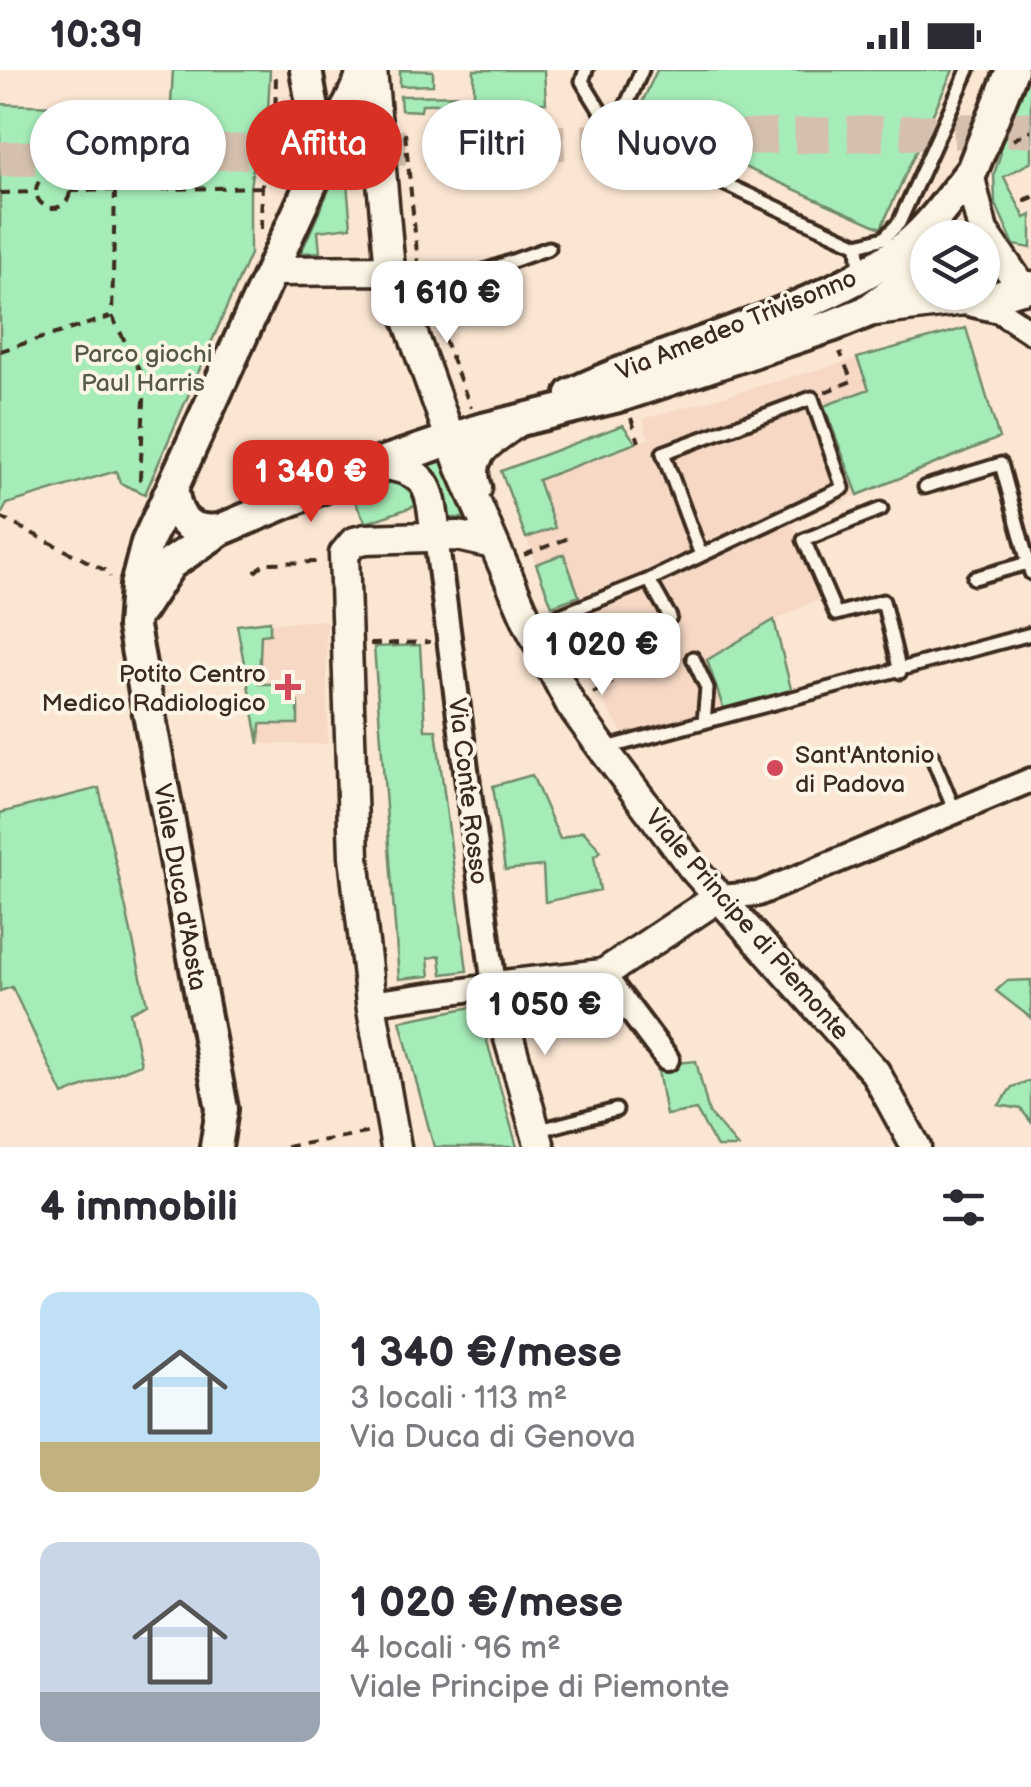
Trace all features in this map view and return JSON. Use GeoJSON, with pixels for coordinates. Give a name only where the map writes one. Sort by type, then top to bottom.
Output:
{"type":"FeatureCollection","features":[{"type":"Feature","properties":{"kind":"main road"},"geometry":{"type":"LineString","coordinates":[[306,70],[311,100]]}},
{"type":"Feature","properties":{"kind":"main road"},"geometry":{"type":"LineString","coordinates":[[951,220],[1012,70]]}},
{"type":"Feature","properties":{"kind":"main road","name":"Via Amedeo Trivisonno"},"geometry":{"type":"LineString","coordinates":[[524,417],[859,260],[912,242],[969,174]]}},
{"type":"Feature","properties":{"kind":"main road","name":"Viale Duca d'Aosta"},"geometry":{"type":"LineString","coordinates":[[216,1147],[222,1109],[133,626],[136,586],[146,543],[173,493],[309,190]]}},
{"type":"Feature","properties":{"kind":"main road","name":"Via Amedeo Trivisonno"},"geometry":{"type":"LineString","coordinates":[[220,530],[378,464],[524,417],[623,395],[831,326],[866,312],[910,279]]}},
{"type":"Feature","properties":{"kind":"main road"},"geometry":{"type":"LineString","coordinates":[[173,493],[176,510],[186,524],[202,532],[220,530]]}},
{"type":"Feature","properties":{"kind":"main road"},"geometry":{"type":"LineString","coordinates":[[133,626],[149,591],[170,564],[220,530]]}},
{"type":"Feature","properties":{"kind":"street"},"geometry":{"type":"LineString","coordinates":[[350,100],[364,70]]}},
{"type":"Feature","properties":{"kind":"street","name":"Viale Principe di Piemonte"},"geometry":{"type":"LineString","coordinates":[[372,70],[390,270],[409,298],[451,440],[530,627],[571,705],[603,749],[719,897],[875,1072],[916,1147]]}},
{"type":"Feature","properties":{"kind":"street"},"geometry":{"type":"LineString","coordinates":[[969,174],[983,231],[1028,294]]}},
{"type":"Feature","properties":{"kind":"street"},"geometry":{"type":"LineString","coordinates":[[275,271],[390,270]]}},
{"type":"Feature","properties":{"kind":"street","name":"Via Amedeo Trivisonno"},"geometry":{"type":"LineString","coordinates":[[1000,298],[1028,294]]}},
{"type":"Feature","properties":{"kind":"street","name":"Via Amedeo Trivisonno"},"geometry":{"type":"LineString","coordinates":[[866,312],[910,308]]}},
{"type":"Feature","properties":{"kind":"street"},"geometry":{"type":"LineString","coordinates":[[992,310],[1031,332]]}},
{"type":"Feature","properties":{"kind":"street","name":"Via Amedeo Trivisonno"},"geometry":{"type":"LineString","coordinates":[[477,504],[474,460],[485,446],[524,417]]}},
{"type":"Feature","properties":{"kind":"street","name":"Via Conte Rosso"},"geometry":{"type":"LineString","coordinates":[[378,464],[414,472],[428,484],[494,986],[538,1139]]}},
{"type":"Feature","properties":{"kind":"street"},"geometry":{"type":"LineString","coordinates":[[393,1138],[370,1003],[354,857],[343,561],[348,548],[366,539],[436,536],[477,538],[493,544]]}},
{"type":"Feature","properties":{"kind":"street"},"geometry":{"type":"LineString","coordinates":[[370,1003],[603,974],[719,897],[758,894],[1031,780]]}},
{"type":"Feature","properties":{"kind":"street"},"geometry":{"type":"LineString","coordinates":[[603,974],[666,1059]]}},
{"type":"Feature","properties":{"kind":"lane"},"geometry":{"type":"LineString","coordinates":[[586,70],[582,80],[594,100]]}},
{"type":"Feature","properties":{"kind":"lane"},"geometry":{"type":"LineString","coordinates":[[629,100],[642,70]]}},
{"type":"Feature","properties":{"kind":"lane"},"geometry":{"type":"LineString","coordinates":[[724,190],[859,260],[899,223],[968,70]]}},
{"type":"Feature","properties":{"kind":"lane"},"geometry":{"type":"LineString","coordinates":[[409,298],[549,248]]}},
{"type":"Feature","properties":{"kind":"lane"},"geometry":{"type":"LineString","coordinates":[[530,627],[650,580],[842,488],[812,398],[663,453],[701,554]]}},
{"type":"Feature","properties":{"kind":"lane"},"geometry":{"type":"LineString","coordinates":[[925,487],[1001,464],[1030,568],[974,578]]}},
{"type":"Feature","properties":{"kind":"lane"},"geometry":{"type":"LineString","coordinates":[[881,509],[804,540],[836,614],[883,601],[900,672]]}},
{"type":"Feature","properties":{"kind":"lane"},"geometry":{"type":"LineString","coordinates":[[650,580],[670,617]]}},
{"type":"Feature","properties":{"kind":"lane"},"geometry":{"type":"LineString","coordinates":[[603,749],[1031,634]]}},
{"type":"Feature","properties":{"kind":"lane"},"geometry":{"type":"LineString","coordinates":[[693,658],[707,688],[704,722]]}},
{"type":"Feature","properties":{"kind":"lane"},"geometry":{"type":"LineString","coordinates":[[932,756],[955,812]]}},
{"type":"Feature","properties":{"kind":"lane"},"geometry":{"type":"LineString","coordinates":[[538,1139],[616,1110]]}},
{"type":"Feature","properties":{"kind":"path"},"geometry":{"type":"LineString","coordinates":[[226,188],[263,188],[276,140],[276,70]]}},
{"type":"Feature","properties":{"kind":"path"},"geometry":{"type":"LineString","coordinates":[[1010,128],[1003,145],[1031,130]]}},
{"type":"Feature","properties":{"kind":"path"},"geometry":{"type":"LineString","coordinates":[[35,192],[42,178],[52,174],[63,177],[70,191]]}},
{"type":"Feature","properties":{"kind":"path"},"geometry":{"type":"LineString","coordinates":[[70,191],[115,190],[112,316],[145,380],[140,479],[173,493]]}},
{"type":"Feature","properties":{"kind":"path"},"geometry":{"type":"LineString","coordinates":[[35,192],[40,203],[50,209],[62,206],[70,191]]}},
{"type":"Feature","properties":{"kind":"path"},"geometry":{"type":"LineString","coordinates":[[0,193],[35,192]]}},
{"type":"Feature","properties":{"kind":"path"},"geometry":{"type":"LineString","coordinates":[[404,214],[409,298],[442,360]]}},
{"type":"Feature","properties":{"kind":"path"},"geometry":{"type":"LineString","coordinates":[[0,351],[112,316]]}},
{"type":"Feature","properties":{"kind":"path"},"geometry":{"type":"LineString","coordinates":[[812,398],[852,381],[831,326]]}},
{"type":"Feature","properties":{"kind":"path"},"geometry":{"type":"LineString","coordinates":[[460,409],[472,411]]}},
{"type":"Feature","properties":{"kind":"path"},"geometry":{"type":"LineString","coordinates":[[0,517],[108,572],[112,584]]}},
{"type":"Feature","properties":{"kind":"path"},"geometry":{"type":"LineString","coordinates":[[524,555],[568,538]]}},
{"type":"Feature","properties":{"kind":"path"},"geometry":{"type":"LineString","coordinates":[[255,572],[265,564],[343,561]]}},
{"type":"Feature","properties":{"kind":"path"},"geometry":{"type":"LineString","coordinates":[[346,644],[450,641]]}},
{"type":"Feature","properties":{"kind":"path"},"geometry":{"type":"LineString","coordinates":[[286,1147],[393,1138]]}},
{"type":"Feature","properties":{"kind":"shaded area"},"geometry":{"type":"Polygon","coordinates":[[[966,328],[999,438],[792,522],[822,598],[775,620],[792,693],[626,738],[558,630],[686,572],[682,559],[552,606],[501,471],[623,425],[637,443],[649,439],[643,419],[966,328]]]}},
{"type":"Feature","properties":{"kind":"shaded area","name":"Potito Centro Medico Radiologico"},"geometry":{"type":"Polygon","coordinates":[[[326,620],[328,744],[259,744],[237,625],[326,620]]]}},
{"type":"Feature","properties":{"kind":"green space","name":"Parco giochi Paul Harris"},"geometry":{"type":"Polygon","coordinates":[[[173,70],[270,70],[269,100],[246,100],[250,254],[145,494],[120,483],[116,471],[7,504],[0,517],[0,104],[30,105],[30,190],[226,190],[226,100],[171,100],[173,70]]]}},
{"type":"Feature","properties":{"kind":"green space"},"geometry":{"type":"Polygon","coordinates":[[[400,70],[433,71],[433,85],[400,86],[400,70]]]}},
{"type":"Feature","properties":{"kind":"green space"},"geometry":{"type":"Polygon","coordinates":[[[474,70],[544,70],[546,100],[422,100],[421,111],[402,110],[400,96],[474,95],[474,70]]]}},
{"type":"Feature","properties":{"kind":"green space"},"geometry":{"type":"Polygon","coordinates":[[[657,70],[953,70],[881,228],[753,171],[753,100],[643,100],[657,70]]]}},
{"type":"Feature","properties":{"kind":"green space"},"geometry":{"type":"Polygon","coordinates":[[[1031,71],[1031,162],[1004,177],[1025,218],[1031,215],[1031,248],[1014,245],[995,202],[994,174],[1001,153],[995,150],[1031,71]]]}},
{"type":"Feature","properties":{"kind":"green space"},"geometry":{"type":"Polygon","coordinates":[[[329,190],[348,190],[351,227],[318,231],[320,252],[301,253],[329,190]]]}},
{"type":"Feature","properties":{"kind":"green space"},"geometry":{"type":"Polygon","coordinates":[[[966,328],[999,438],[858,495],[824,406],[869,389],[857,358],[966,328]]]}},
{"type":"Feature","properties":{"kind":"green space"},"geometry":{"type":"Polygon","coordinates":[[[623,425],[636,443],[538,480],[555,528],[526,538],[501,471],[623,425]]]}},
{"type":"Feature","properties":{"kind":"green space"},"geometry":{"type":"Polygon","coordinates":[[[445,458],[464,518],[447,518],[437,473],[422,466],[445,458]]]}},
{"type":"Feature","properties":{"kind":"green space"},"geometry":{"type":"Polygon","coordinates":[[[397,480],[409,482],[418,494],[418,505],[366,523],[352,496],[397,480]]]}},
{"type":"Feature","properties":{"kind":"green space"},"geometry":{"type":"Polygon","coordinates":[[[564,554],[579,596],[552,606],[536,564],[564,554]]]}},
{"type":"Feature","properties":{"kind":"green space"},"geometry":{"type":"Polygon","coordinates":[[[774,620],[792,693],[725,713],[707,660],[774,620]]]}},
{"type":"Feature","properties":{"kind":"green space"},"geometry":{"type":"Polygon","coordinates":[[[270,621],[270,634],[261,635],[259,684],[286,684],[298,703],[298,724],[260,724],[259,744],[237,625],[270,621]]]}},
{"type":"Feature","properties":{"kind":"green space"},"geometry":{"type":"Polygon","coordinates":[[[420,645],[425,730],[436,730],[467,971],[442,974],[440,956],[428,958],[430,976],[399,979],[374,647],[420,645]]]}},
{"type":"Feature","properties":{"kind":"green space"},"geometry":{"type":"Polygon","coordinates":[[[532,775],[560,839],[583,831],[601,851],[594,856],[600,890],[545,902],[543,866],[505,870],[493,786],[532,775]]]}},
{"type":"Feature","properties":{"kind":"green space"},"geometry":{"type":"Polygon","coordinates":[[[99,788],[147,1004],[130,1012],[141,1064],[63,1095],[12,987],[0,991],[0,813],[99,788]]]}},
{"type":"Feature","properties":{"kind":"green space"},"geometry":{"type":"Polygon","coordinates":[[[1031,980],[1031,1018],[996,991],[1007,981],[1031,980]]]}},
{"type":"Feature","properties":{"kind":"green space"},"geometry":{"type":"Polygon","coordinates":[[[477,1006],[517,1147],[434,1147],[400,1021],[477,1006]]]}},
{"type":"Feature","properties":{"kind":"green space"},"geometry":{"type":"Polygon","coordinates":[[[696,1061],[709,1113],[738,1147],[717,1147],[696,1110],[666,1115],[657,1065],[696,1061]]]}},
{"type":"Feature","properties":{"kind":"green space"},"geometry":{"type":"Polygon","coordinates":[[[1031,1080],[1031,1122],[1021,1109],[999,1105],[1012,1087],[1031,1080]]]}},
{"type":"Feature","properties":{"kind":"tunnel"},"geometry":{"type":"LineString","coordinates":[[0,159],[1031,129]]}},
{"type":"Feature","properties":{"kind":"railway"},"geometry":{"type":"LineString","coordinates":[[1026,200],[1031,198]]}},
{"type":"Feature","properties":{"kind":"place","name":"Potito Centro Medico Radiologico"},"geometry":{"type":"Point","coordinates":[288,687]}},
{"type":"Feature","properties":{"kind":"place","name":"Sant'Antonio di Padova"},"geometry":{"type":"Point","coordinates":[775,768]}}]}
